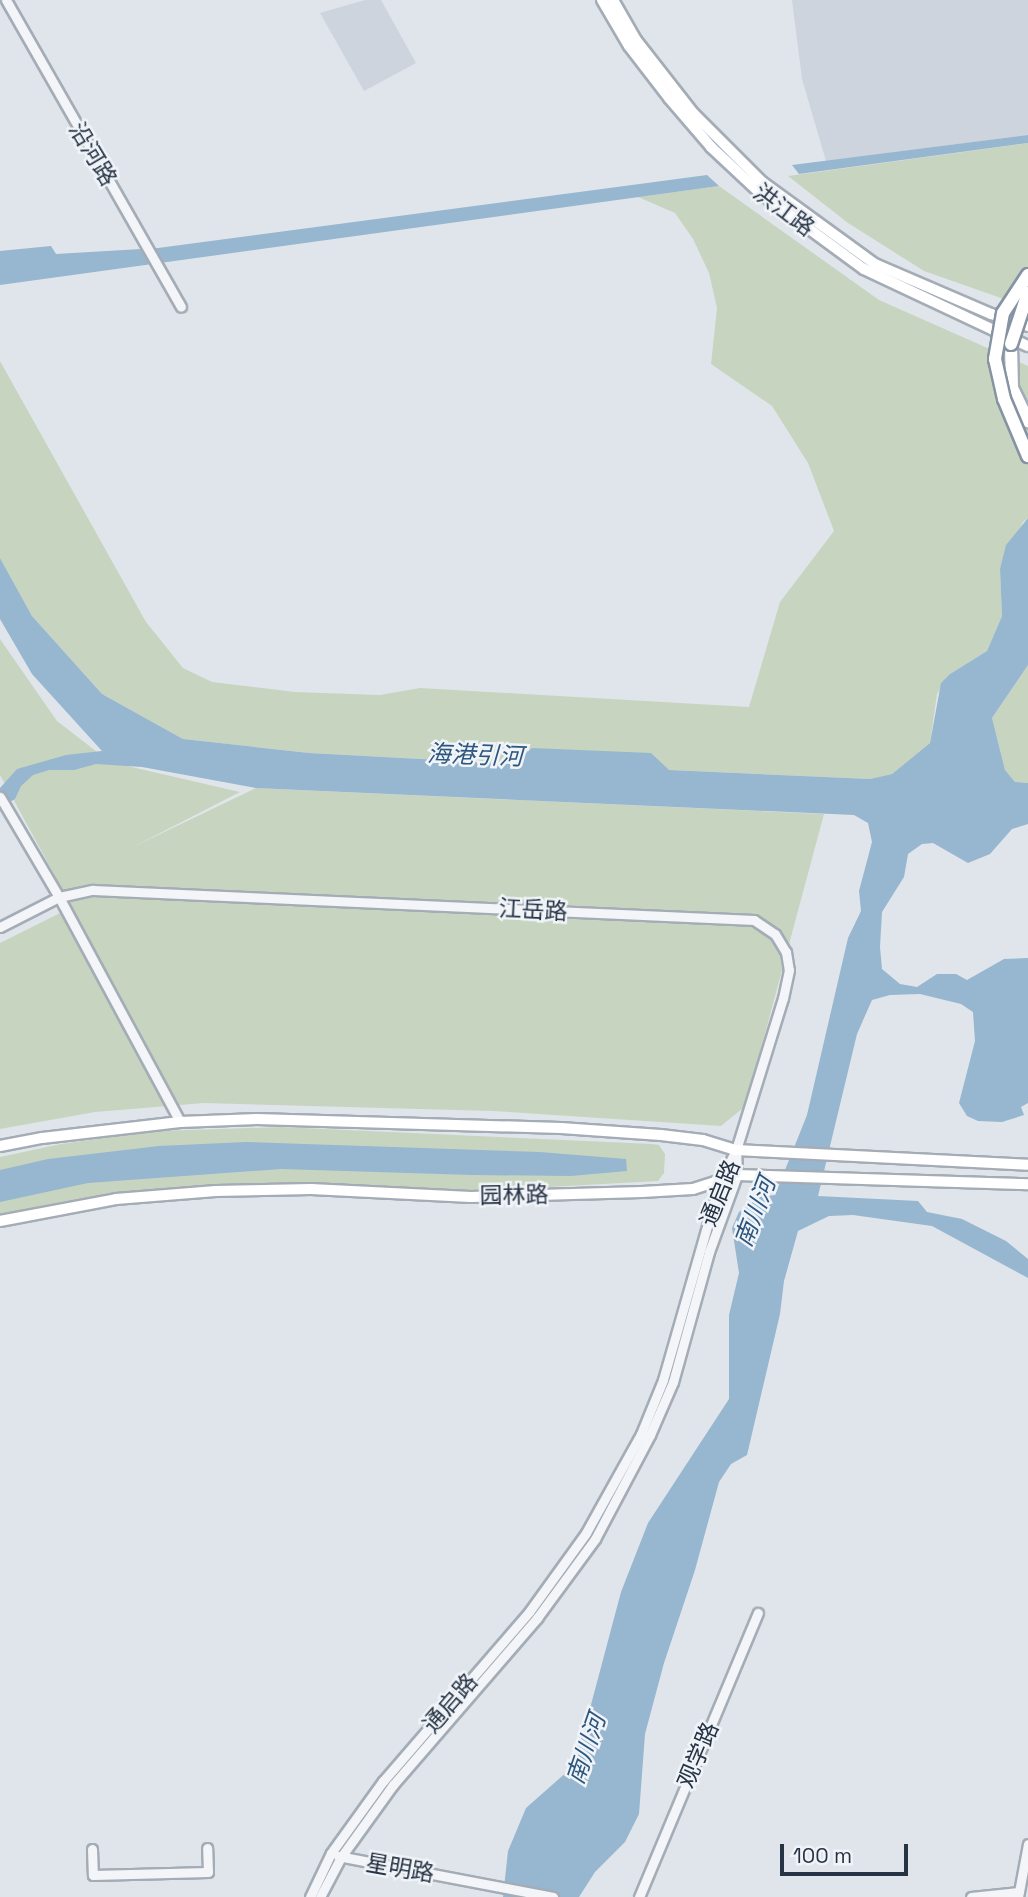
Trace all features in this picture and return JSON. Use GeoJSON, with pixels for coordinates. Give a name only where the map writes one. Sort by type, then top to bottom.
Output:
{"type":"FeatureCollection","features":[{"type":"Feature","properties":{"kind":"highway"},"geometry":{"type":"LineString","coordinates":[[1028,275],[1003,313],[995,359],[1004,399],[1028,456]]}},
{"type":"Feature","properties":{"kind":"highway"},"geometry":{"type":"LineString","coordinates":[[1028,293],[1011,344],[1010,368],[1012,388],[1028,421]]}},
{"type":"Feature","properties":{"kind":"main road","name":"洪江路"},"geometry":{"type":"LineString","coordinates":[[602,0],[629,46],[668,98],[711,146],[759,192],[864,269],[1028,346]]}},
{"type":"Feature","properties":{"kind":"main road","name":"洪江路"},"geometry":{"type":"LineString","coordinates":[[613,0],[636,40],[694,113],[762,182],[875,264],[990,314],[1028,326]]}},
{"type":"Feature","properties":{"kind":"main road"},"geometry":{"type":"LineString","coordinates":[[0,1146],[42,1138],[180,1122],[257,1119],[561,1128],[704,1140],[736,1150],[1028,1165]]}},
{"type":"Feature","properties":{"kind":"main road","name":"园林路"},"geometry":{"type":"LineString","coordinates":[[0,1221],[116,1199],[216,1191],[311,1189],[484,1196],[680,1190],[737,1175],[1028,1184]]}},
{"type":"Feature","properties":{"kind":"street","name":"沿河路"},"geometry":{"type":"LineString","coordinates":[[6,0],[50,82],[181,307]]}},
{"type":"Feature","properties":{"kind":"street"},"geometry":{"type":"LineString","coordinates":[[0,797],[59,897],[180,1122]]}},
{"type":"Feature","properties":{"kind":"street","name":"江岳路"},"geometry":{"type":"LineString","coordinates":[[0,927],[59,897],[93,890],[754,920],[775,934],[786,952],[789,970],[783,998],[736,1150]]}},
{"type":"Feature","properties":{"kind":"street","name":"通启路"},"geometry":{"type":"LineString","coordinates":[[320,1897],[341,1857],[393,1785],[537,1618],[595,1539],[650,1435],[673,1382],[709,1252],[737,1175],[736,1150]]}},
{"type":"Feature","properties":{"kind":"street","name":"通启路"},"geometry":{"type":"LineString","coordinates":[[310,1897],[331,1853],[383,1780],[529,1612],[586,1533],[641,1434],[663,1380],[720,1181],[736,1150]]}},
{"type":"Feature","properties":{"kind":"street","name":"观学路"},"geometry":{"type":"LineString","coordinates":[[639,1897],[758,1613]]}},
{"type":"Feature","properties":{"kind":"street"},"geometry":{"type":"LineString","coordinates":[[971,1897],[1019,1895],[1028,1844]]}},
{"type":"Feature","properties":{"kind":"street"},"geometry":{"type":"LineString","coordinates":[[92,1849],[93,1875],[208,1872],[207,1848]]}},
{"type":"Feature","properties":{"kind":"street","name":"星明路"},"geometry":{"type":"LineString","coordinates":[[331,1853],[553,1897]]}},
{"type":"Feature","properties":{"kind":"shaded area"},"geometry":{"type":"Polygon","coordinates":[[[365,0],[381,0],[416,63],[364,91],[320,13],[365,0]]]}},
{"type":"Feature","properties":{"kind":"shaded area"},"geometry":{"type":"Polygon","coordinates":[[[792,0],[1028,0],[1028,135],[826,161],[802,79],[792,0]]]}},
{"type":"Feature","properties":{"kind":"green space"},"geometry":{"type":"Polygon","coordinates":[[[1028,143],[1028,305],[1024,306],[924,271],[848,223],[788,176],[1028,143]]]}},
{"type":"Feature","properties":{"kind":"green space"},"geometry":{"type":"Polygon","coordinates":[[[719,186],[879,300],[1028,366],[1028,518],[1023,522],[1000,569],[1002,616],[987,651],[950,674],[937,694],[930,743],[892,774],[870,779],[669,770],[532,748],[514,764],[309,753],[183,739],[102,694],[32,616],[0,558],[0,361],[146,622],[183,668],[212,682],[295,692],[380,695],[420,688],[749,707],[780,602],[834,531],[808,463],[772,406],[711,364],[717,308],[709,273],[693,239],[675,213],[638,197],[719,186]]]}},
{"type":"Feature","properties":{"kind":"green space"},"geometry":{"type":"Polygon","coordinates":[[[0,639],[57,721],[110,762],[240,792],[133,847],[256,788],[824,814],[748,1097],[742,1109],[721,1126],[493,1111],[204,1103],[95,1112],[0,1129],[0,943],[72,907],[0,775],[0,639]]]}},
{"type":"Feature","properties":{"kind":"green space"},"geometry":{"type":"Polygon","coordinates":[[[1028,665],[1028,783],[1015,782],[1005,770],[992,718],[1028,665]]]}},
{"type":"Feature","properties":{"kind":"green space"},"geometry":{"type":"Polygon","coordinates":[[[282,1127],[652,1144],[659,1145],[665,1154],[664,1173],[658,1181],[476,1191],[246,1185],[186,1188],[82,1199],[0,1216],[0,1157],[61,1144],[157,1131],[282,1127]]]}},
{"type":"Feature","properties":{"kind":"water"},"geometry":{"type":"Polygon","coordinates":[[[1028,135],[1028,143],[799,174],[792,165],[1028,135]]]}},
{"type":"Feature","properties":{"kind":"water"},"geometry":{"type":"Polygon","coordinates":[[[707,175],[719,186],[0,285],[0,251],[51,246],[56,254],[158,248],[707,175]]]}},
{"type":"Feature","properties":{"kind":"water","name":"南川河"},"geometry":{"type":"Polygon","coordinates":[[[1028,518],[1028,665],[992,718],[1005,770],[1015,782],[1028,783],[1028,824],[1012,829],[990,854],[968,863],[933,843],[922,844],[908,854],[904,877],[882,912],[880,947],[882,969],[900,984],[917,987],[937,974],[956,974],[967,980],[1004,959],[1028,958],[1028,1103],[1021,1107],[1024,1115],[1002,1122],[978,1121],[967,1116],[959,1103],[975,1041],[973,1012],[961,1004],[920,994],[890,995],[872,1000],[857,1034],[818,1196],[918,1201],[927,1212],[962,1219],[1006,1241],[1028,1259],[1028,1278],[932,1226],[853,1215],[829,1216],[798,1231],[784,1281],[780,1314],[747,1455],[731,1464],[719,1482],[695,1570],[664,1663],[645,1734],[639,1814],[625,1842],[595,1872],[579,1897],[503,1897],[508,1851],[526,1808],[569,1770],[584,1731],[621,1592],[648,1523],[729,1399],[729,1315],[739,1273],[732,1228],[739,1212],[760,1197],[775,1195],[807,1115],[848,938],[861,911],[859,891],[872,842],[868,823],[854,815],[256,788],[142,767],[96,764],[74,770],[49,770],[33,775],[21,786],[15,799],[0,808],[0,788],[17,769],[66,755],[102,751],[32,674],[0,619],[0,558],[32,616],[102,694],[183,739],[309,753],[514,764],[532,748],[651,753],[669,770],[870,779],[892,774],[930,743],[941,683],[950,674],[987,651],[1002,616],[1000,569],[1006,545],[1028,518]]]}},
{"type":"Feature","properties":{"kind":"water"},"geometry":{"type":"Polygon","coordinates":[[[246,1142],[540,1152],[626,1159],[627,1171],[571,1176],[281,1169],[88,1183],[0,1202],[0,1170],[48,1159],[159,1146],[246,1142]]]}},
{"type":"Feature","properties":{"kind":"water label","name":"海港引河"},"geometry":{"type":"Point","coordinates":[475,755]}}]}
